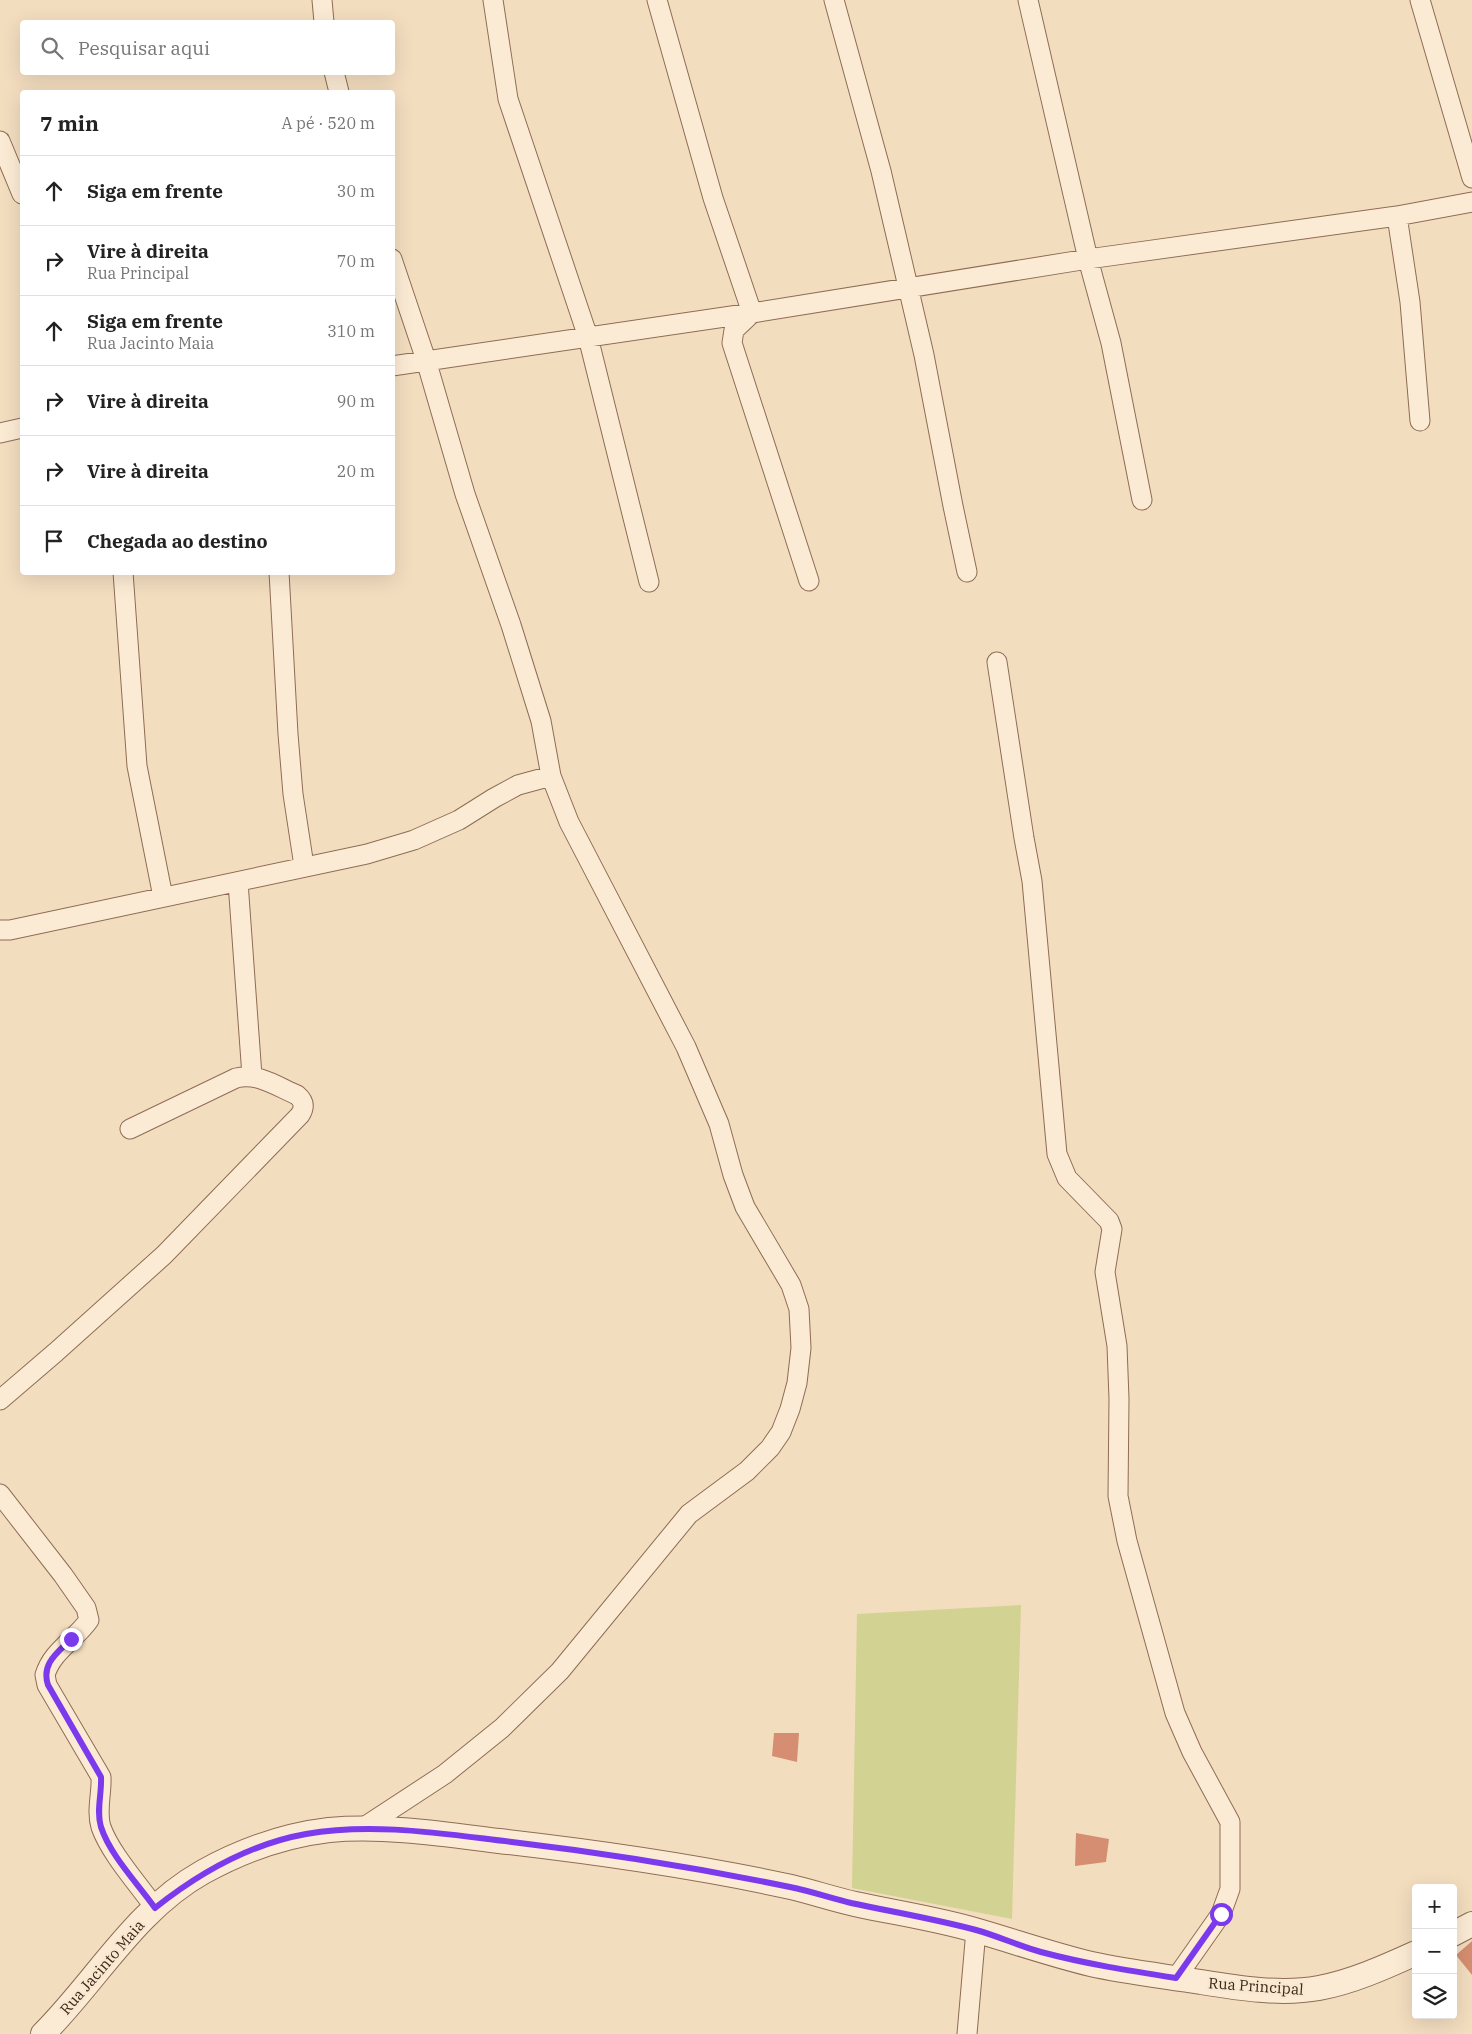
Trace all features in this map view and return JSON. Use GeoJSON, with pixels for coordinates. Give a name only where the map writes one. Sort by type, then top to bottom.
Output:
{"type":"FeatureCollection","features":[{"type":"Feature","properties":{"kind":"street"},"geometry":{"type":"LineString","coordinates":[[322,0],[324,20]]}},
{"type":"Feature","properties":{"kind":"street"},"geometry":{"type":"LineString","coordinates":[[493,0],[508,99],[588,337],[649,582]]}},
{"type":"Feature","properties":{"kind":"street"},"geometry":{"type":"LineString","coordinates":[[657,0],[712,198],[752,312]]}},
{"type":"Feature","properties":{"kind":"street"},"geometry":{"type":"LineString","coordinates":[[834,0],[880,171],[924,355],[949,487],[968,572]]}},
{"type":"Feature","properties":{"kind":"street"},"geometry":{"type":"LineString","coordinates":[[1028,0],[1088,259],[1098,288],[1111,343],[1142,500]]}},
{"type":"Feature","properties":{"kind":"street"},"geometry":{"type":"LineString","coordinates":[[1420,0],[1472,178]]}},
{"type":"Feature","properties":{"kind":"street"},"geometry":{"type":"LineString","coordinates":[[335,75],[338,90]]}},
{"type":"Feature","properties":{"kind":"street"},"geometry":{"type":"LineString","coordinates":[[0,141],[20,189]]}},
{"type":"Feature","properties":{"kind":"street"},"geometry":{"type":"LineString","coordinates":[[395,365],[752,312],[907,286],[1397,216],[1472,202]]}},
{"type":"Feature","properties":{"kind":"street"},"geometry":{"type":"LineString","coordinates":[[1397,216],[1410,302],[1420,421]]}},
{"type":"Feature","properties":{"kind":"street"},"geometry":{"type":"LineString","coordinates":[[361,1829],[452,1768],[502,1728],[560,1671],[689,1514],[747,1471],[770,1448],[781,1432],[797,1383],[801,1348],[799,1309],[791,1285],[745,1207],[733,1175],[719,1124],[686,1047],[569,822],[551,776],[541,721],[511,625],[465,494],[426,360],[395,268]]}},
{"type":"Feature","properties":{"kind":"street"},"geometry":{"type":"LineString","coordinates":[[752,312],[734,330],[732,343],[809,581]]}},
{"type":"Feature","properties":{"kind":"street"},"geometry":{"type":"LineString","coordinates":[[0,433],[20,428]]}},
{"type":"Feature","properties":{"kind":"street"},"geometry":{"type":"LineString","coordinates":[[123,575],[137,766],[164,897]]}},
{"type":"Feature","properties":{"kind":"street"},"geometry":{"type":"LineString","coordinates":[[278,575],[293,794],[304,866]]}},
{"type":"Feature","properties":{"kind":"street"},"geometry":{"type":"LineString","coordinates":[[997,662],[1032,881],[1057,1154],[1066,1178],[1109,1221],[1112,1229],[1105,1272],[1117,1346],[1119,1399],[1118,1496],[1127,1541],[1175,1713],[1192,1752],[1230,1822],[1230,1889],[1221,1914],[1176,1978]]}},
{"type":"Feature","properties":{"kind":"street"},"geometry":{"type":"LineString","coordinates":[[0,930],[10,930],[367,854],[414,840],[459,820],[518,785],[551,776]]}},
{"type":"Feature","properties":{"kind":"street"},"geometry":{"type":"LineString","coordinates":[[238,882],[252,1076]]}},
{"type":"Feature","properties":{"kind":"street"},"geometry":{"type":"LineString","coordinates":[[0,1400],[164,1255],[304,1110],[302,1099],[297,1095],[252,1076],[236,1078],[130,1129]]}},
{"type":"Feature","properties":{"kind":"street"},"geometry":{"type":"LineString","coordinates":[[0,1494],[86,1608],[89,1620],[54,1655],[45,1675],[48,1685],[101,1777],[102,1790],[99,1813],[101,1826],[112,1849],[155,1908]]}},
{"type":"Feature","properties":{"kind":"street","name":"Rua Jacinto Maia"},"geometry":{"type":"LineString","coordinates":[[43,2034],[67,2010],[128,1933],[183,1886],[203,1872],[248,1852],[303,1834],[330,1830],[361,1829],[445,1834],[542,1846],[793,1887],[849,1902],[976,1930]]}},
{"type":"Feature","properties":{"kind":"street"},"geometry":{"type":"LineString","coordinates":[[1457,1932],[1472,1924]]}},
{"type":"Feature","properties":{"kind":"street"},"geometry":{"type":"LineString","coordinates":[[967,2034],[976,1930]]}},
{"type":"Feature","properties":{"kind":"street","name":"Rua Principal"},"geometry":{"type":"LineString","coordinates":[[976,1930],[1039,1951],[1092,1964],[1176,1978],[1284,1990],[1317,1989],[1379,1969],[1412,1955]]}},
{"type":"Feature","properties":{"kind":"green space"},"geometry":{"type":"Polygon","coordinates":[[[1021,1605],[1012,1919],[852,1888],[857,1614],[1021,1605]]]}},
{"type":"Feature","properties":{"kind":"building"},"geometry":{"type":"Polygon","coordinates":[[[774,1733],[799,1733],[797,1762],[772,1756],[774,1733]]]}},
{"type":"Feature","properties":{"kind":"building"},"geometry":{"type":"Polygon","coordinates":[[[1076,1833],[1109,1839],[1106,1862],[1075,1866],[1076,1833]]]}},
{"type":"Feature","properties":{"kind":"building"},"geometry":{"type":"Polygon","coordinates":[[[1472,1941],[1472,1975],[1457,1956],[1472,1941]]]}},
{"type":"Feature","properties":{"kind":"route"},"geometry":{"type":"LineString","coordinates":[[71,1639],[54,1655],[48,1666],[45,1675],[48,1685],[101,1777],[102,1790],[99,1813],[101,1826],[112,1849],[155,1908],[203,1872],[248,1852],[303,1834],[330,1830],[361,1829],[445,1834],[591,1852],[736,1876],[793,1887],[849,1902],[976,1930],[1039,1951],[1092,1964],[1176,1978],[1221,1914]]}}]}
